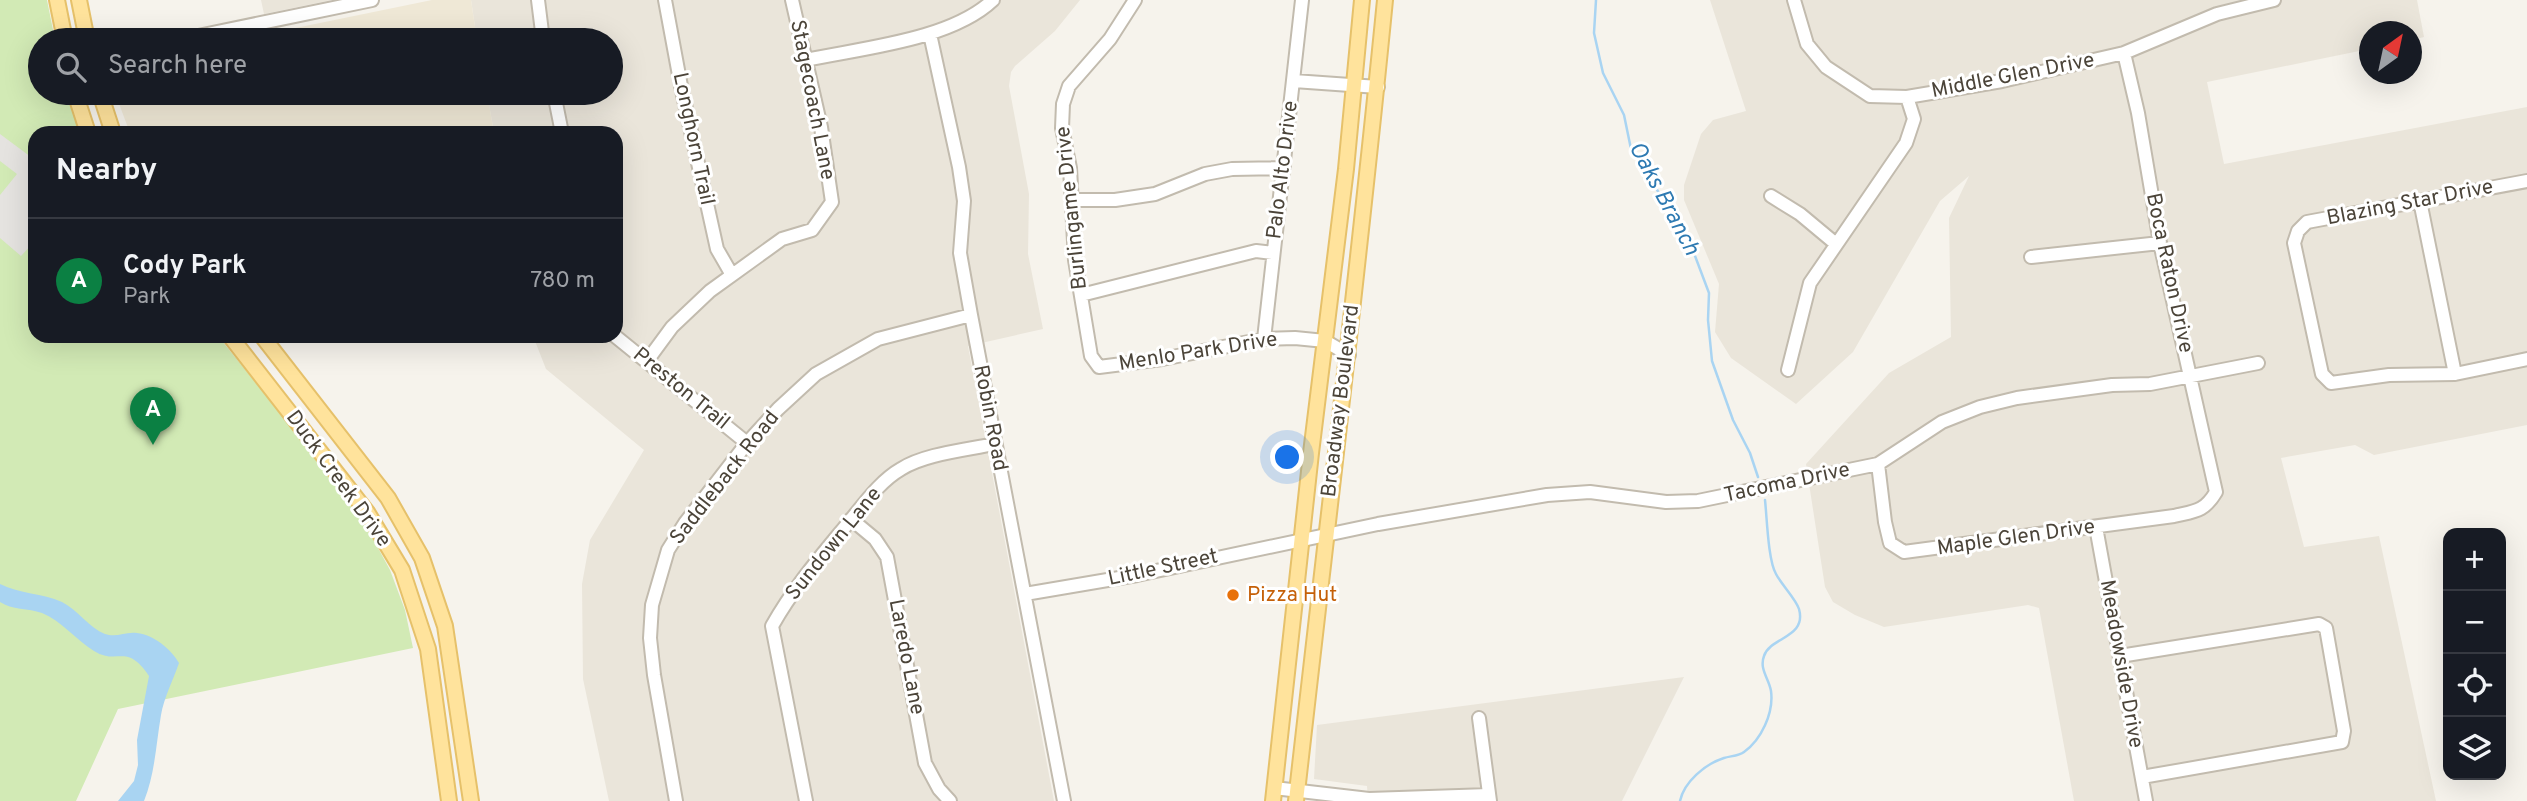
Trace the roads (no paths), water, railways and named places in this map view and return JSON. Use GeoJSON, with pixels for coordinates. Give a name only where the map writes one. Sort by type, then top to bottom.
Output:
{"type":"FeatureCollection","features":[{"type":"Feature","properties":{"kind":"main road"},"geometry":{"type":"LineString","coordinates":[[57,0],[63,28]]}},
{"type":"Feature","properties":{"kind":"main road"},"geometry":{"type":"LineString","coordinates":[[79,0],[85,28]]}},
{"type":"Feature","properties":{"kind":"main road","name":"Broadway Boulevard"},"geometry":{"type":"LineString","coordinates":[[1273,794],[1363,0]]}},
{"type":"Feature","properties":{"kind":"main road","name":"Broadway Boulevard"},"geometry":{"type":"LineString","coordinates":[[1296,796],[1336,438],[1349,355],[1385,0]]}},
{"type":"Feature","properties":{"kind":"main road"},"geometry":{"type":"LineString","coordinates":[[79,105],[86,126]]}},
{"type":"Feature","properties":{"kind":"main road"},"geometry":{"type":"LineString","coordinates":[[104,105],[111,126]]}},
{"type":"Feature","properties":{"kind":"main road","name":"Duck Creek Drive"},"geometry":{"type":"LineString","coordinates":[[235,343],[367,512],[402,570],[428,649],[449,801]]}},
{"type":"Feature","properties":{"kind":"main road","name":"Duck Creek Drive"},"geometry":{"type":"LineString","coordinates":[[267,343],[388,498],[422,558],[445,626],[471,801]]}},
{"type":"Feature","properties":{"kind":"main road"},"geometry":{"type":"LineString","coordinates":[[367,512],[388,498]]}},
{"type":"Feature","properties":{"kind":"main road"},"geometry":{"type":"LineString","coordinates":[[433,682],[454,677]]}},
{"type":"Feature","properties":{"kind":"street"},"geometry":{"type":"LineString","coordinates":[[236,28],[372,0]]}},
{"type":"Feature","properties":{"kind":"street"},"geometry":{"type":"LineString","coordinates":[[538,0],[542,28]]}},
{"type":"Feature","properties":{"kind":"street","name":"Longhorn Trail"},"geometry":{"type":"LineString","coordinates":[[665,0],[717,249],[732,275]]}},
{"type":"Feature","properties":{"kind":"street","name":"Stagecoach Lane"},"geometry":{"type":"LineString","coordinates":[[647,361],[672,327],[710,291],[782,239],[811,230],[832,202],[821,127],[792,0]]}},
{"type":"Feature","properties":{"kind":"street"},"geometry":{"type":"LineString","coordinates":[[806,60],[930,34],[983,10],[993,0]]}},
{"type":"Feature","properties":{"kind":"street","name":"Burlingame Drive"},"geometry":{"type":"LineString","coordinates":[[1091,356],[1074,260],[1070,168],[1062,128],[1063,103],[1069,86],[1110,39],[1135,0]]}},
{"type":"Feature","properties":{"kind":"street","name":"Palo Alto Drive"},"geometry":{"type":"LineString","coordinates":[[1264,339],[1302,0]]}},
{"type":"Feature","properties":{"kind":"street","name":"Middle Glen Drive"},"geometry":{"type":"LineString","coordinates":[[1794,0],[1807,44],[1826,67],[1870,96],[1907,97],[2002,81],[2124,53],[2217,14],[2274,0]]}},
{"type":"Feature","properties":{"kind":"street"},"geometry":{"type":"LineString","coordinates":[[2213,0],[2217,14]]}},
{"type":"Feature","properties":{"kind":"street","name":"Robin Road"},"geometry":{"type":"LineString","coordinates":[[930,34],[961,178],[964,201],[960,253],[994,444],[1064,801]]}},
{"type":"Feature","properties":{"kind":"street","name":"Boca Raton Drive"},"geometry":{"type":"LineString","coordinates":[[2124,53],[2138,113],[2160,243],[2216,492]]}},
{"type":"Feature","properties":{"kind":"street"},"geometry":{"type":"LineString","coordinates":[[1294,81],[1378,87]]}},
{"type":"Feature","properties":{"kind":"street"},"geometry":{"type":"LineString","coordinates":[[1788,370],[1810,283],[1906,143],[1913,118],[1907,97]]}},
{"type":"Feature","properties":{"kind":"street"},"geometry":{"type":"LineString","coordinates":[[556,105],[561,126]]}},
{"type":"Feature","properties":{"kind":"street"},"geometry":{"type":"LineString","coordinates":[[1072,200],[1115,200],[1155,194],[1205,174],[1232,169],[1283,168]]}},
{"type":"Feature","properties":{"kind":"street","name":"Blazing Star Drive"},"geometry":{"type":"LineString","coordinates":[[2455,374],[2389,375],[2337,383],[2327,381],[2322,374],[2294,243],[2298,231],[2307,222],[2527,181]]}},
{"type":"Feature","properties":{"kind":"street"},"geometry":{"type":"LineString","coordinates":[[1771,195],[1800,214],[1836,244]]}},
{"type":"Feature","properties":{"kind":"street"},"geometry":{"type":"LineString","coordinates":[[2420,201],[2455,374],[2527,359]]}},
{"type":"Feature","properties":{"kind":"street"},"geometry":{"type":"LineString","coordinates":[[2031,257],[2160,243]]}},
{"type":"Feature","properties":{"kind":"street"},"geometry":{"type":"LineString","coordinates":[[1081,295],[1256,251],[1273,253]]}},
{"type":"Feature","properties":{"kind":"street","name":"Saddleback Road"},"geometry":{"type":"LineString","coordinates":[[676,801],[650,638],[652,605],[668,550],[685,523],[747,443],[778,409],[816,374],[878,339],[971,315]]}},
{"type":"Feature","properties":{"kind":"street","name":"Menlo Park Drive"},"geometry":{"type":"LineString","coordinates":[[1091,356],[1099,368],[1264,339],[1295,338],[1325,341],[1349,355]]}},
{"type":"Feature","properties":{"kind":"street","name":"Preston Trail"},"geometry":{"type":"LineString","coordinates":[[623,342],[747,443]]}},
{"type":"Feature","properties":{"kind":"street","name":"Tacoma Drive"},"geometry":{"type":"LineString","coordinates":[[1301,539],[1548,495],[1590,492],[1666,502],[1698,501],[1878,464],[1942,422],[1980,407],[2112,385],[2150,384],[2258,363]]}},
{"type":"Feature","properties":{"kind":"street","name":"Sundown Lane"},"geometry":{"type":"LineString","coordinates":[[806,801],[772,626],[786,600],[811,567],[886,480],[902,467],[994,444]]}},
{"type":"Feature","properties":{"kind":"street","name":"Maple Glen Drive"},"geometry":{"type":"LineString","coordinates":[[1878,464],[1890,543],[1904,552],[2096,527],[2201,510],[2209,504],[2216,492]]}},
{"type":"Feature","properties":{"kind":"street","name":"Laredo Lane"},"geometry":{"type":"LineString","coordinates":[[851,519],[875,538],[887,557],[925,763],[939,789],[950,801]]}},
{"type":"Feature","properties":{"kind":"street","name":"Meadowside Drive"},"geometry":{"type":"LineString","coordinates":[[2096,527],[2146,801]]}},
{"type":"Feature","properties":{"kind":"street","name":"Little Street"},"geometry":{"type":"LineString","coordinates":[[1025,594],[1136,575],[1301,539]]}},
{"type":"Feature","properties":{"kind":"street"},"geometry":{"type":"LineString","coordinates":[[2120,656],[2319,624],[2326,628],[2333,663],[2344,731],[2342,742],[2142,778]]}},
{"type":"Feature","properties":{"kind":"street"},"geometry":{"type":"LineString","coordinates":[[1273,794],[1369,799],[1490,798],[1479,718]]}},
{"type":"Feature","properties":{"kind":"water"},"geometry":{"type":"Polygon","coordinates":[[[0,584],[62,602],[105,634],[143,634],[161,643],[176,658],[179,663],[162,709],[153,770],[144,801],[118,801],[134,781],[138,765],[137,740],[149,676],[128,657],[102,655],[94,651],[49,616],[0,602],[0,584]]]}},
{"type":"Feature","properties":{"kind":"waterway","name":"Oaks Branch"},"geometry":{"type":"LineString","coordinates":[[1596,0],[1594,33],[1603,73],[1624,115],[1631,149],[1689,240],[1709,293],[1708,320],[1712,361],[1733,420],[1750,453],[1758,477]]}},
{"type":"Feature","properties":{"kind":"waterway","name":"Oaks Branch"},"geometry":{"type":"LineString","coordinates":[[1680,801],[1686,787],[1703,769],[1724,758],[1742,753],[1761,733],[1768,717],[1771,699],[1763,665],[1764,656],[1773,645],[1793,632],[1800,619],[1797,605],[1773,568],[1765,500]]}},
{"type":"Feature","properties":{"kind":"place","name":"Cody Park"},"geometry":{"type":"Point","coordinates":[153,445]}},
{"type":"Feature","properties":{"kind":"place","name":"Pizza Hut"},"geometry":{"type":"Point","coordinates":[1233,595]}}]}
